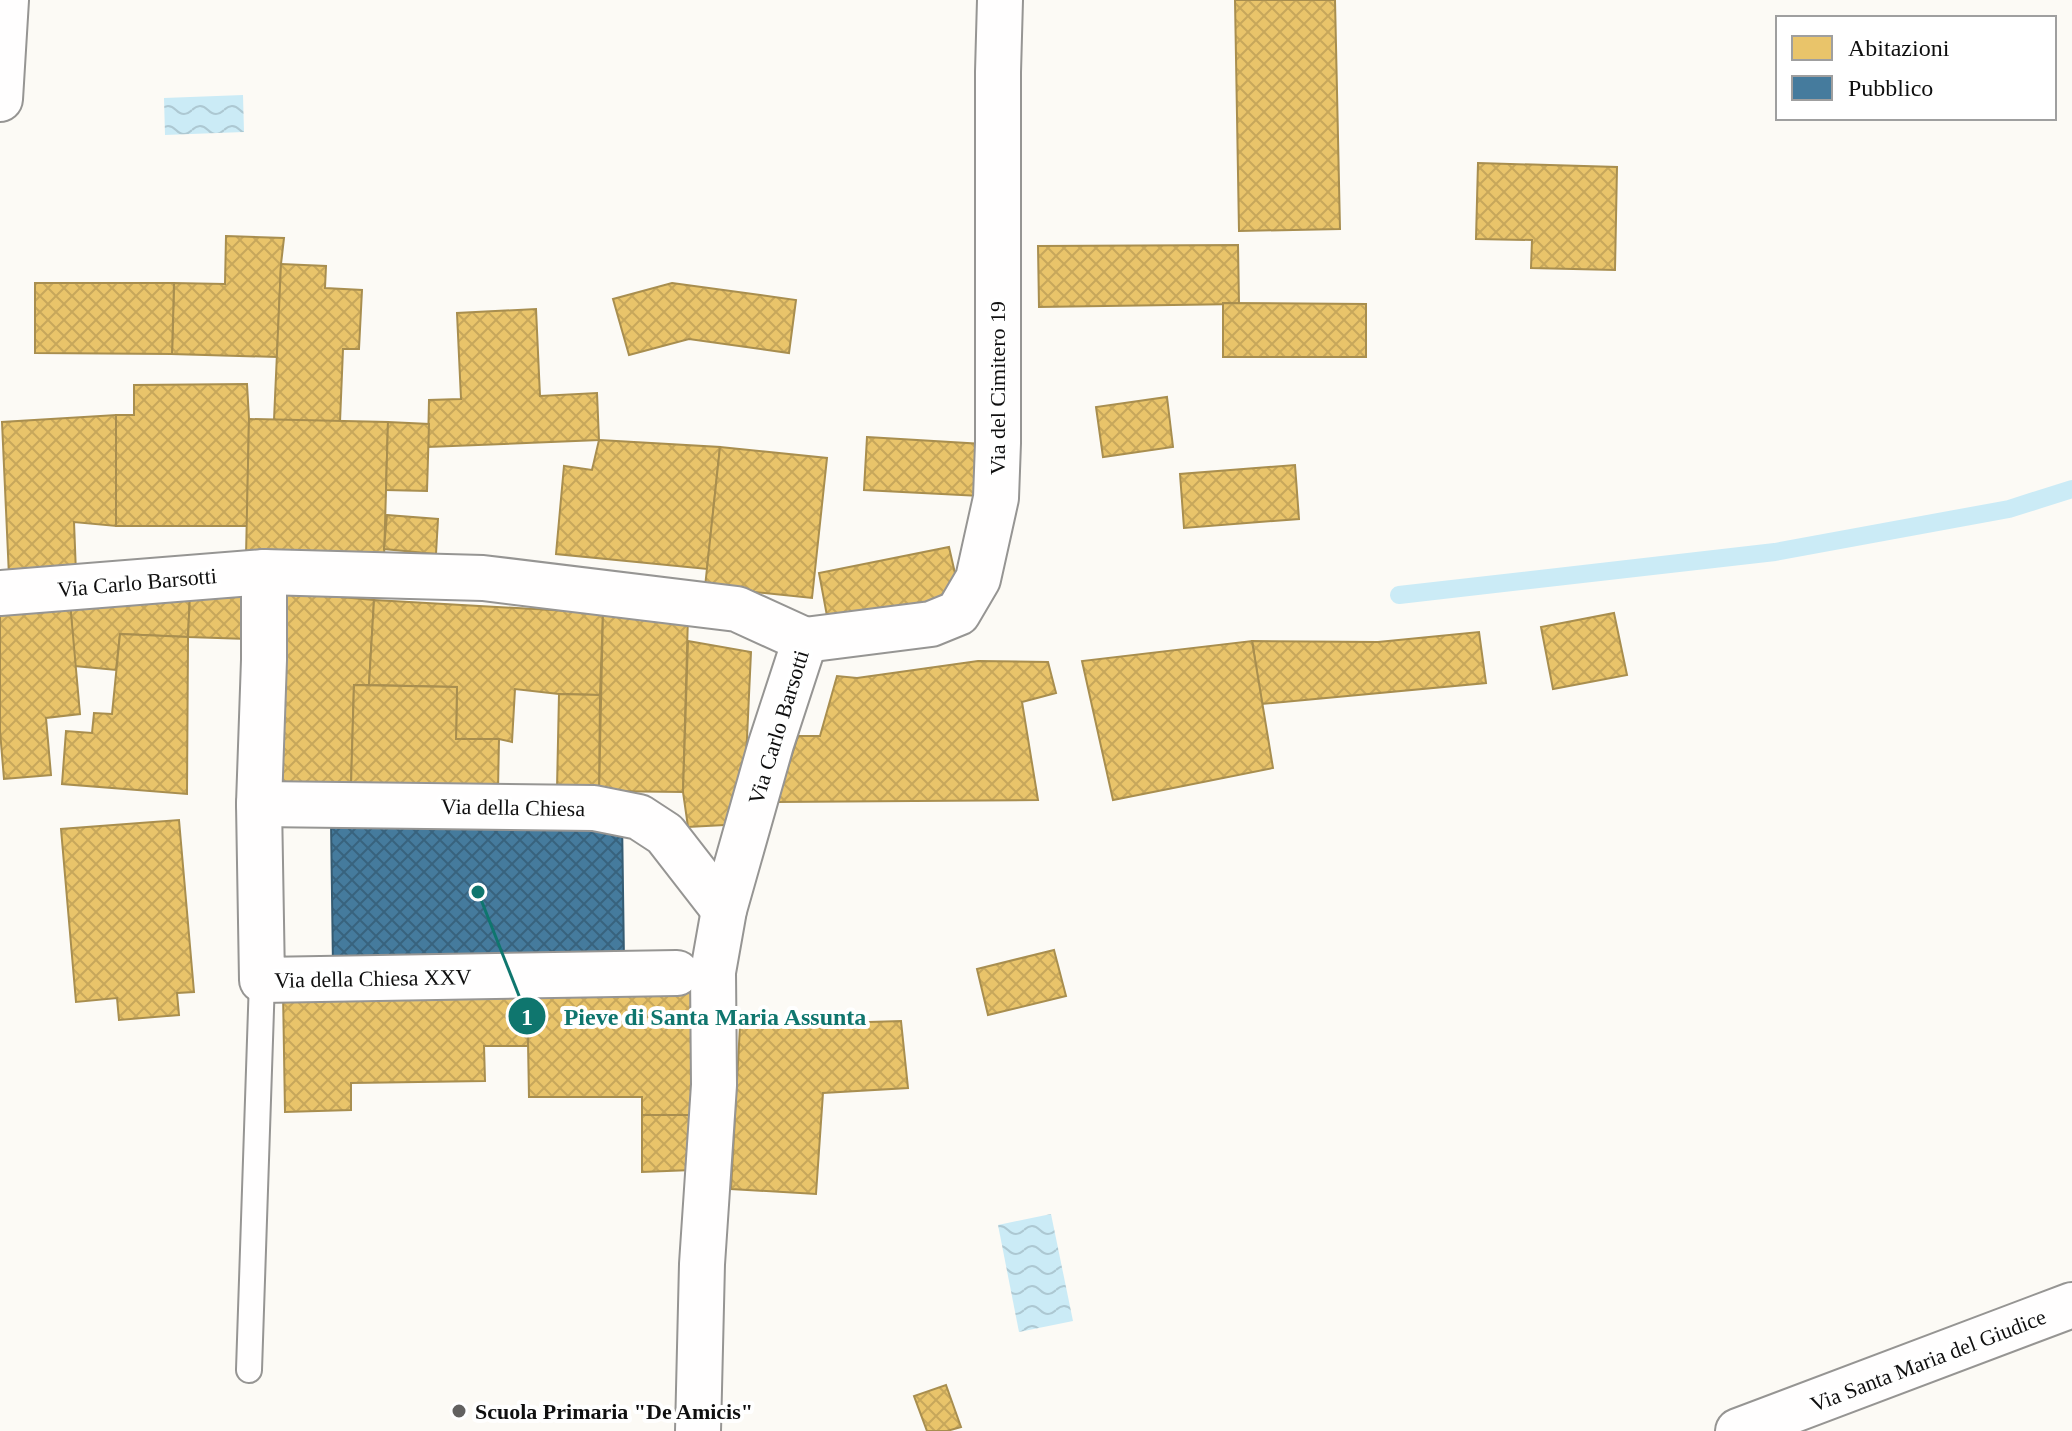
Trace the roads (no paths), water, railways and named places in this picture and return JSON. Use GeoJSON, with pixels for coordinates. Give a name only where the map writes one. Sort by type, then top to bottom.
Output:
{"type":"FeatureCollection","features":[{"type":"Feature","properties":{"kind":"street"},"geometry":{"type":"LineString","coordinates":[[0,99],[6,0]]}},
{"type":"Feature","properties":{"kind":"street","name":"Via del Cimitero 19"},"geometry":{"type":"LineString","coordinates":[[805,640],[931,624],[958,613],[978,579],[997,484],[1000,0]]}},
{"type":"Feature","properties":{"kind":"street"},"geometry":{"type":"LineString","coordinates":[[262,980],[259,804],[264,572]]}},
{"type":"Feature","properties":{"kind":"street","name":"Via Carlo Barsotti"},"geometry":{"type":"LineString","coordinates":[[0,593],[264,572],[483,578],[737,609],[805,640],[771,744],[724,910],[713,972],[714,1085],[702,1264],[698,1431]]}},
{"type":"Feature","properties":{"kind":"street","name":"Via della Chiesa"},"geometry":{"type":"LineString","coordinates":[[259,804],[594,808],[639,817],[665,834],[724,910]]}},
{"type":"Feature","properties":{"kind":"street","name":"Via della Chiesa XXV"},"geometry":{"type":"LineString","coordinates":[[262,980],[677,973]]}},
{"type":"Feature","properties":{"kind":"street","name":"Via Santa Maria del Giudice"},"geometry":{"type":"LineString","coordinates":[[1738,1431],[2072,1305]]}},
{"type":"Feature","properties":{"kind":"lane"},"geometry":{"type":"LineString","coordinates":[[249,1370],[262,980]]}},
{"type":"Feature","properties":{"kind":"water"},"geometry":{"type":"Polygon","coordinates":[[[243,95],[244,132],[165,135],[164,98],[243,95]]]}},
{"type":"Feature","properties":{"kind":"water"},"geometry":{"type":"Polygon","coordinates":[[[1051,1214],[1073,1321],[1019,1332],[998,1225],[1051,1214]]]}},
{"type":"Feature","properties":{"kind":"waterway"},"geometry":{"type":"LineString","coordinates":[[1399,595],[1775,552],[2009,509],[2072,489]]}},
{"type":"Feature","properties":{"kind":"place","name":"Pieve di Santa Maria Assunta"},"geometry":{"type":"Point","coordinates":[478,892]}},
{"type":"Feature","properties":{"kind":"place","name":"Scuola Primaria \"De Amicis\""},"geometry":{"type":"Point","coordinates":[459,1411]}}]}
